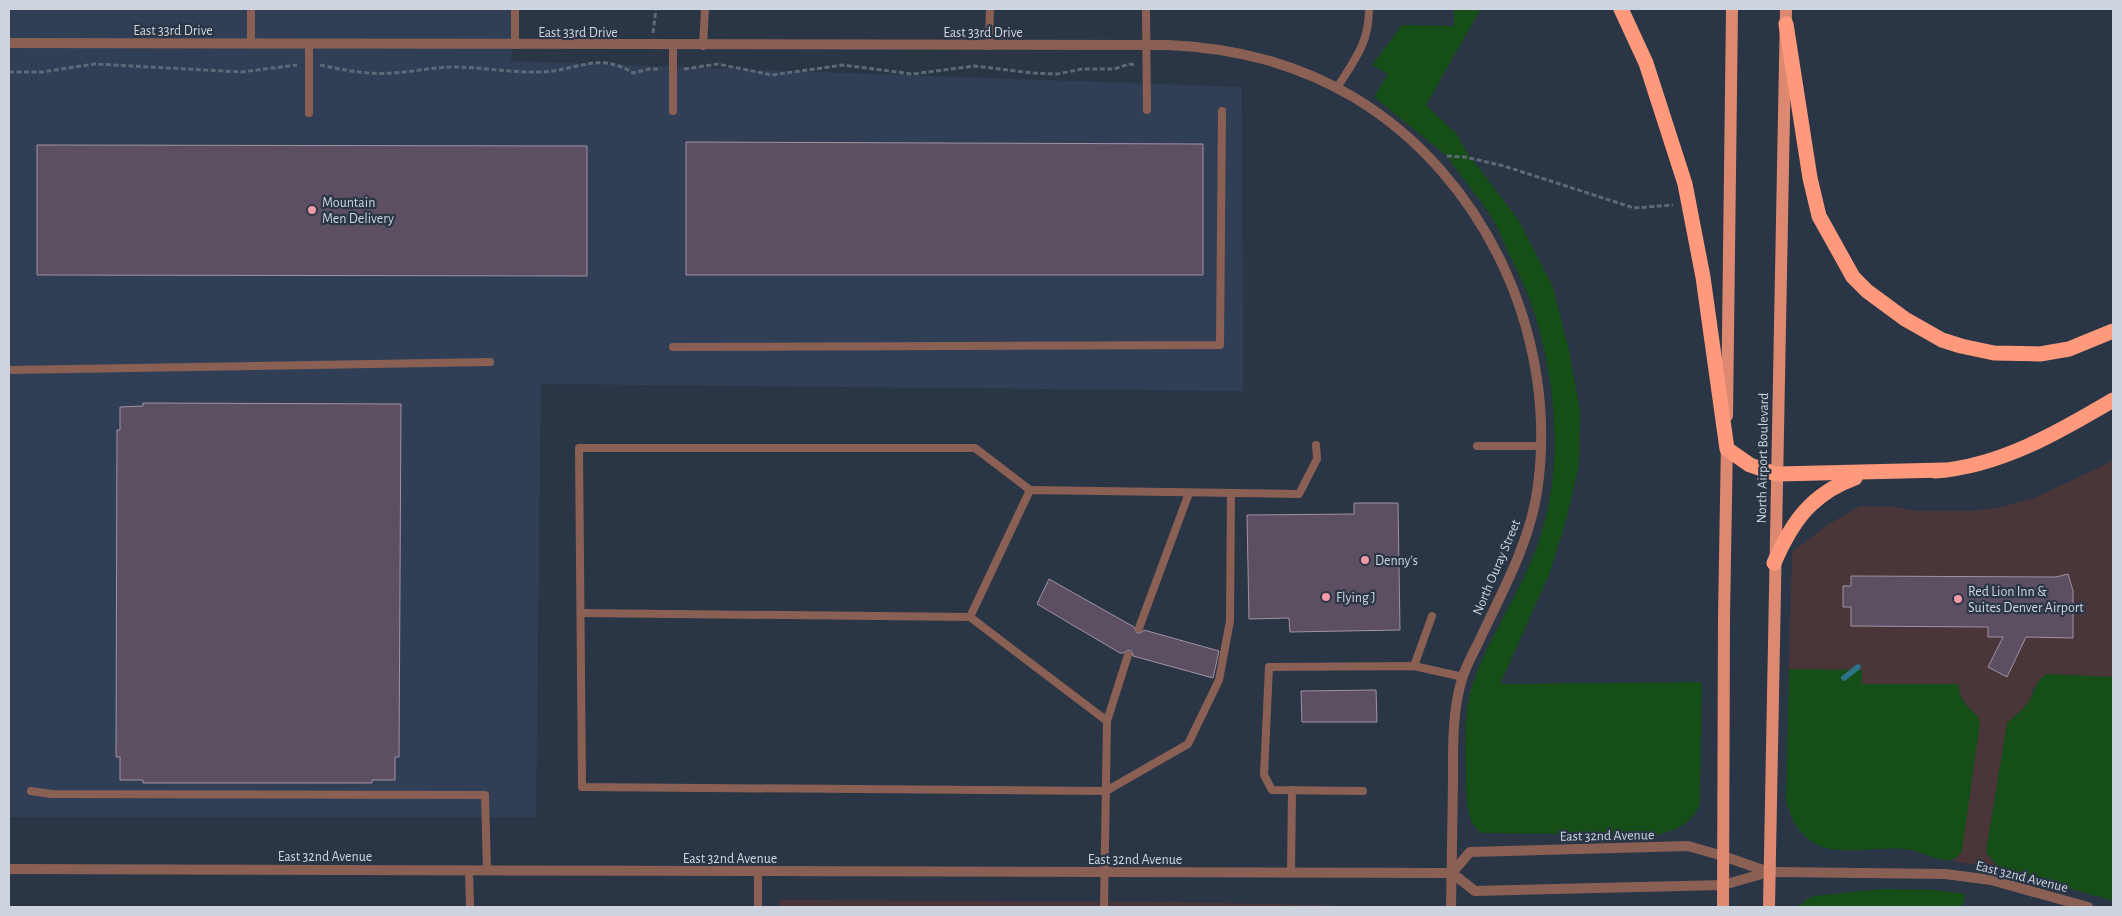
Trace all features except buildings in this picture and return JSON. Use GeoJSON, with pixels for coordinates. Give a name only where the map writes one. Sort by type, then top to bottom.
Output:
{"type":"FeatureCollection","features":[{"type":"Feature","properties":{"kind":"highway"},"geometry":{"type":"LineString","coordinates":[[1621,9],[1646,64],[1685,184],[1703,277],[1727,449],[1750,465],[1776,474],[1944,470]]}},
{"type":"Feature","properties":{"kind":"highway"},"geometry":{"type":"LineString","coordinates":[[1786,16],[1810,178],[1819,216],[1853,277],[1867,291],[1905,319],[1942,340],[1961,346],[1994,352],[2026,355],[2060,351],[2113,331]]}},
{"type":"Feature","properties":{"kind":"highway"},"geometry":{"type":"LineString","coordinates":[[1774,563],[1786,535],[1799,517],[1818,497],[1837,484],[1858,476],[1944,470],[1985,461],[2018,450],[2044,438],[2113,400]]}},
{"type":"Feature","properties":{"kind":"main road"},"geometry":{"type":"LineString","coordinates":[[1723,907],[1724,617],[1732,9]]}},
{"type":"Feature","properties":{"kind":"main road","name":"North Airport Boulevard"},"geometry":{"type":"LineString","coordinates":[[1769,907],[1774,563],[1786,16]]}},
{"type":"Feature","properties":{"kind":"street","name":"East 33rd Drive"},"geometry":{"type":"LineString","coordinates":[[9,43],[653,46],[1147,45]]}},
{"type":"Feature","properties":{"kind":"street","name":"North Ouray Street"},"geometry":{"type":"LineString","coordinates":[[1147,45],[1192,46],[1238,52],[1283,66],[1337,88],[1356,99],[1391,125],[1436,166],[1470,210],[1497,251],[1515,292],[1532,348],[1537,384],[1540,446],[1537,493],[1521,550],[1463,677],[1456,704],[1453,742],[1451,907]]}},
{"type":"Feature","properties":{"kind":"street","name":"East 32nd Avenue"},"geometry":{"type":"LineString","coordinates":[[1452,873],[1470,852],[1688,846],[1769,872]]}},
{"type":"Feature","properties":{"kind":"street","name":"East 32nd Avenue"},"geometry":{"type":"LineString","coordinates":[[9,869],[1452,873],[1475,890],[1723,885],[1769,872],[1945,874],[1991,880],[2088,907]]}},
{"type":"Feature","properties":{"kind":"lane"},"geometry":{"type":"LineString","coordinates":[[251,9],[251,44]]}},
{"type":"Feature","properties":{"kind":"lane"},"geometry":{"type":"LineString","coordinates":[[515,9],[515,45]]}},
{"type":"Feature","properties":{"kind":"lane"},"geometry":{"type":"LineString","coordinates":[[703,46],[705,9]]}},
{"type":"Feature","properties":{"kind":"lane"},"geometry":{"type":"LineString","coordinates":[[989,46],[990,9]]}},
{"type":"Feature","properties":{"kind":"lane"},"geometry":{"type":"LineString","coordinates":[[1146,9],[1147,110]]}},
{"type":"Feature","properties":{"kind":"lane"},"geometry":{"type":"LineString","coordinates":[[1337,88],[1364,44],[1369,22],[1369,9]]}},
{"type":"Feature","properties":{"kind":"lane"},"geometry":{"type":"LineString","coordinates":[[308,113],[309,45]]}},
{"type":"Feature","properties":{"kind":"lane"},"geometry":{"type":"LineString","coordinates":[[673,46],[673,111]]}},
{"type":"Feature","properties":{"kind":"lane"},"geometry":{"type":"LineString","coordinates":[[674,347],[1220,345],[1222,111]]}},
{"type":"Feature","properties":{"kind":"lane"},"geometry":{"type":"LineString","coordinates":[[9,370],[490,362]]}},
{"type":"Feature","properties":{"kind":"lane"},"geometry":{"type":"LineString","coordinates":[[1231,494],[1230,621],[1219,680],[1188,744],[1106,791],[582,787],[579,448],[976,448],[1030,490],[1299,494],[1317,459],[1316,444]]}},
{"type":"Feature","properties":{"kind":"lane"},"geometry":{"type":"LineString","coordinates":[[1477,446],[1540,446]]}},
{"type":"Feature","properties":{"kind":"lane"},"geometry":{"type":"LineString","coordinates":[[970,617],[1030,490]]}},
{"type":"Feature","properties":{"kind":"lane"},"geometry":{"type":"LineString","coordinates":[[1139,628],[1189,493]]}},
{"type":"Feature","properties":{"kind":"lane"},"geometry":{"type":"LineString","coordinates":[[581,613],[970,617],[1107,721]]}},
{"type":"Feature","properties":{"kind":"lane"},"geometry":{"type":"LineString","coordinates":[[1414,666],[1432,616]]}},
{"type":"Feature","properties":{"kind":"lane"},"geometry":{"type":"LineString","coordinates":[[1104,907],[1107,721],[1128,655]]}},
{"type":"Feature","properties":{"kind":"lane"},"geometry":{"type":"LineString","coordinates":[[1363,791],[1272,790],[1264,775],[1269,667],[1414,666],[1463,677]]}},
{"type":"Feature","properties":{"kind":"lane"},"geometry":{"type":"LineString","coordinates":[[1292,790],[1292,873]]}},
{"type":"Feature","properties":{"kind":"lane"},"geometry":{"type":"LineString","coordinates":[[31,791],[51,794],[485,796],[487,871]]}},
{"type":"Feature","properties":{"kind":"lane"},"geometry":{"type":"LineString","coordinates":[[470,871],[470,907]]}},
{"type":"Feature","properties":{"kind":"lane"},"geometry":{"type":"LineString","coordinates":[[758,872],[758,907]]}},
{"type":"Feature","properties":{"kind":"path"},"geometry":{"type":"LineString","coordinates":[[653,46],[656,9]]}},
{"type":"Feature","properties":{"kind":"path"},"geometry":{"type":"LineString","coordinates":[[9,72],[42,72],[95,64],[242,72],[309,62],[366,74],[453,67],[504,72],[543,72],[599,62],[622,67],[633,73],[649,69],[695,69],[718,64],[772,75],[842,65],[912,74],[975,66],[1058,74],[1082,69],[1114,69],[1129,64],[1147,66]]}},
{"type":"Feature","properties":{"kind":"path"},"geometry":{"type":"LineString","coordinates":[[1447,156],[1465,157],[1504,166],[1634,208],[1673,205]]}},
{"type":"Feature","properties":{"kind":"shaded area"},"geometry":{"type":"Polygon","coordinates":[[[9,9],[515,9],[511,61],[1242,87],[1243,391],[541,384],[536,817],[9,817],[9,9]]]}},
{"type":"Feature","properties":{"kind":"shaded area"},"geometry":{"type":"Polygon","coordinates":[[[2113,461],[2113,677],[2047,674],[2033,689],[2030,700],[2007,723],[1986,852],[1999,868],[1950,861],[1957,858],[1979,719],[1960,694],[1862,684],[1862,670],[1789,669],[1792,552],[1829,524],[1860,506],[1896,507],[1916,511],[1974,511],[2001,507],[2034,498],[2113,461]]]}},
{"type":"Feature","properties":{"kind":"shaded area"},"geometry":{"type":"Polygon","coordinates":[[[780,900],[1175,902],[1399,907],[780,907],[780,900]]]}},
{"type":"Feature","properties":{"kind":"green space"},"geometry":{"type":"Polygon","coordinates":[[[1454,9],[1480,10],[1426,105],[1456,133],[1468,154],[1518,219],[1553,287],[1569,350],[1580,411],[1579,466],[1566,521],[1549,575],[1500,684],[1702,682],[1700,804],[1697,811],[1682,826],[1661,834],[1481,833],[1469,816],[1465,743],[1466,717],[1470,692],[1486,651],[1521,582],[1538,543],[1551,489],[1555,442],[1553,402],[1547,362],[1537,322],[1526,290],[1498,228],[1447,156],[1374,97],[1388,74],[1372,65],[1402,25],[1454,26],[1454,9]]]}},
{"type":"Feature","properties":{"kind":"green space"},"geometry":{"type":"Polygon","coordinates":[[[1789,669],[1862,670],[1862,684],[1958,684],[1962,698],[1978,717],[1980,723],[1962,851],[1957,857],[1943,860],[1913,850],[1896,848],[1837,850],[1818,845],[1801,832],[1793,821],[1786,800],[1789,669]]]}},
{"type":"Feature","properties":{"kind":"green space"},"geometry":{"type":"Polygon","coordinates":[[[2047,674],[2113,677],[2113,901],[1999,868],[1986,852],[2007,723],[2028,703],[2038,682],[2047,674]]]}},
{"type":"Feature","properties":{"kind":"green space"},"geometry":{"type":"Polygon","coordinates":[[[1882,889],[1935,890],[1965,894],[1963,905],[1953,907],[1793,907],[1804,903],[1805,900],[1814,896],[1882,889]]]}},
{"type":"Feature","properties":{"kind":"waterway"},"geometry":{"type":"LineString","coordinates":[[1844,678],[1858,667]]}},
{"type":"Feature","properties":{"kind":"place","name":"Mountain Men Delivery"},"geometry":{"type":"Point","coordinates":[312,210]}},
{"type":"Feature","properties":{"kind":"place","name":"Denny's"},"geometry":{"type":"Point","coordinates":[1365,560]}},
{"type":"Feature","properties":{"kind":"place","name":"Flying J"},"geometry":{"type":"Point","coordinates":[1326,597]}},
{"type":"Feature","properties":{"kind":"place","name":"Red Lion Inn & Suites Denver Airport"},"geometry":{"type":"Point","coordinates":[1958,599]}}]}
